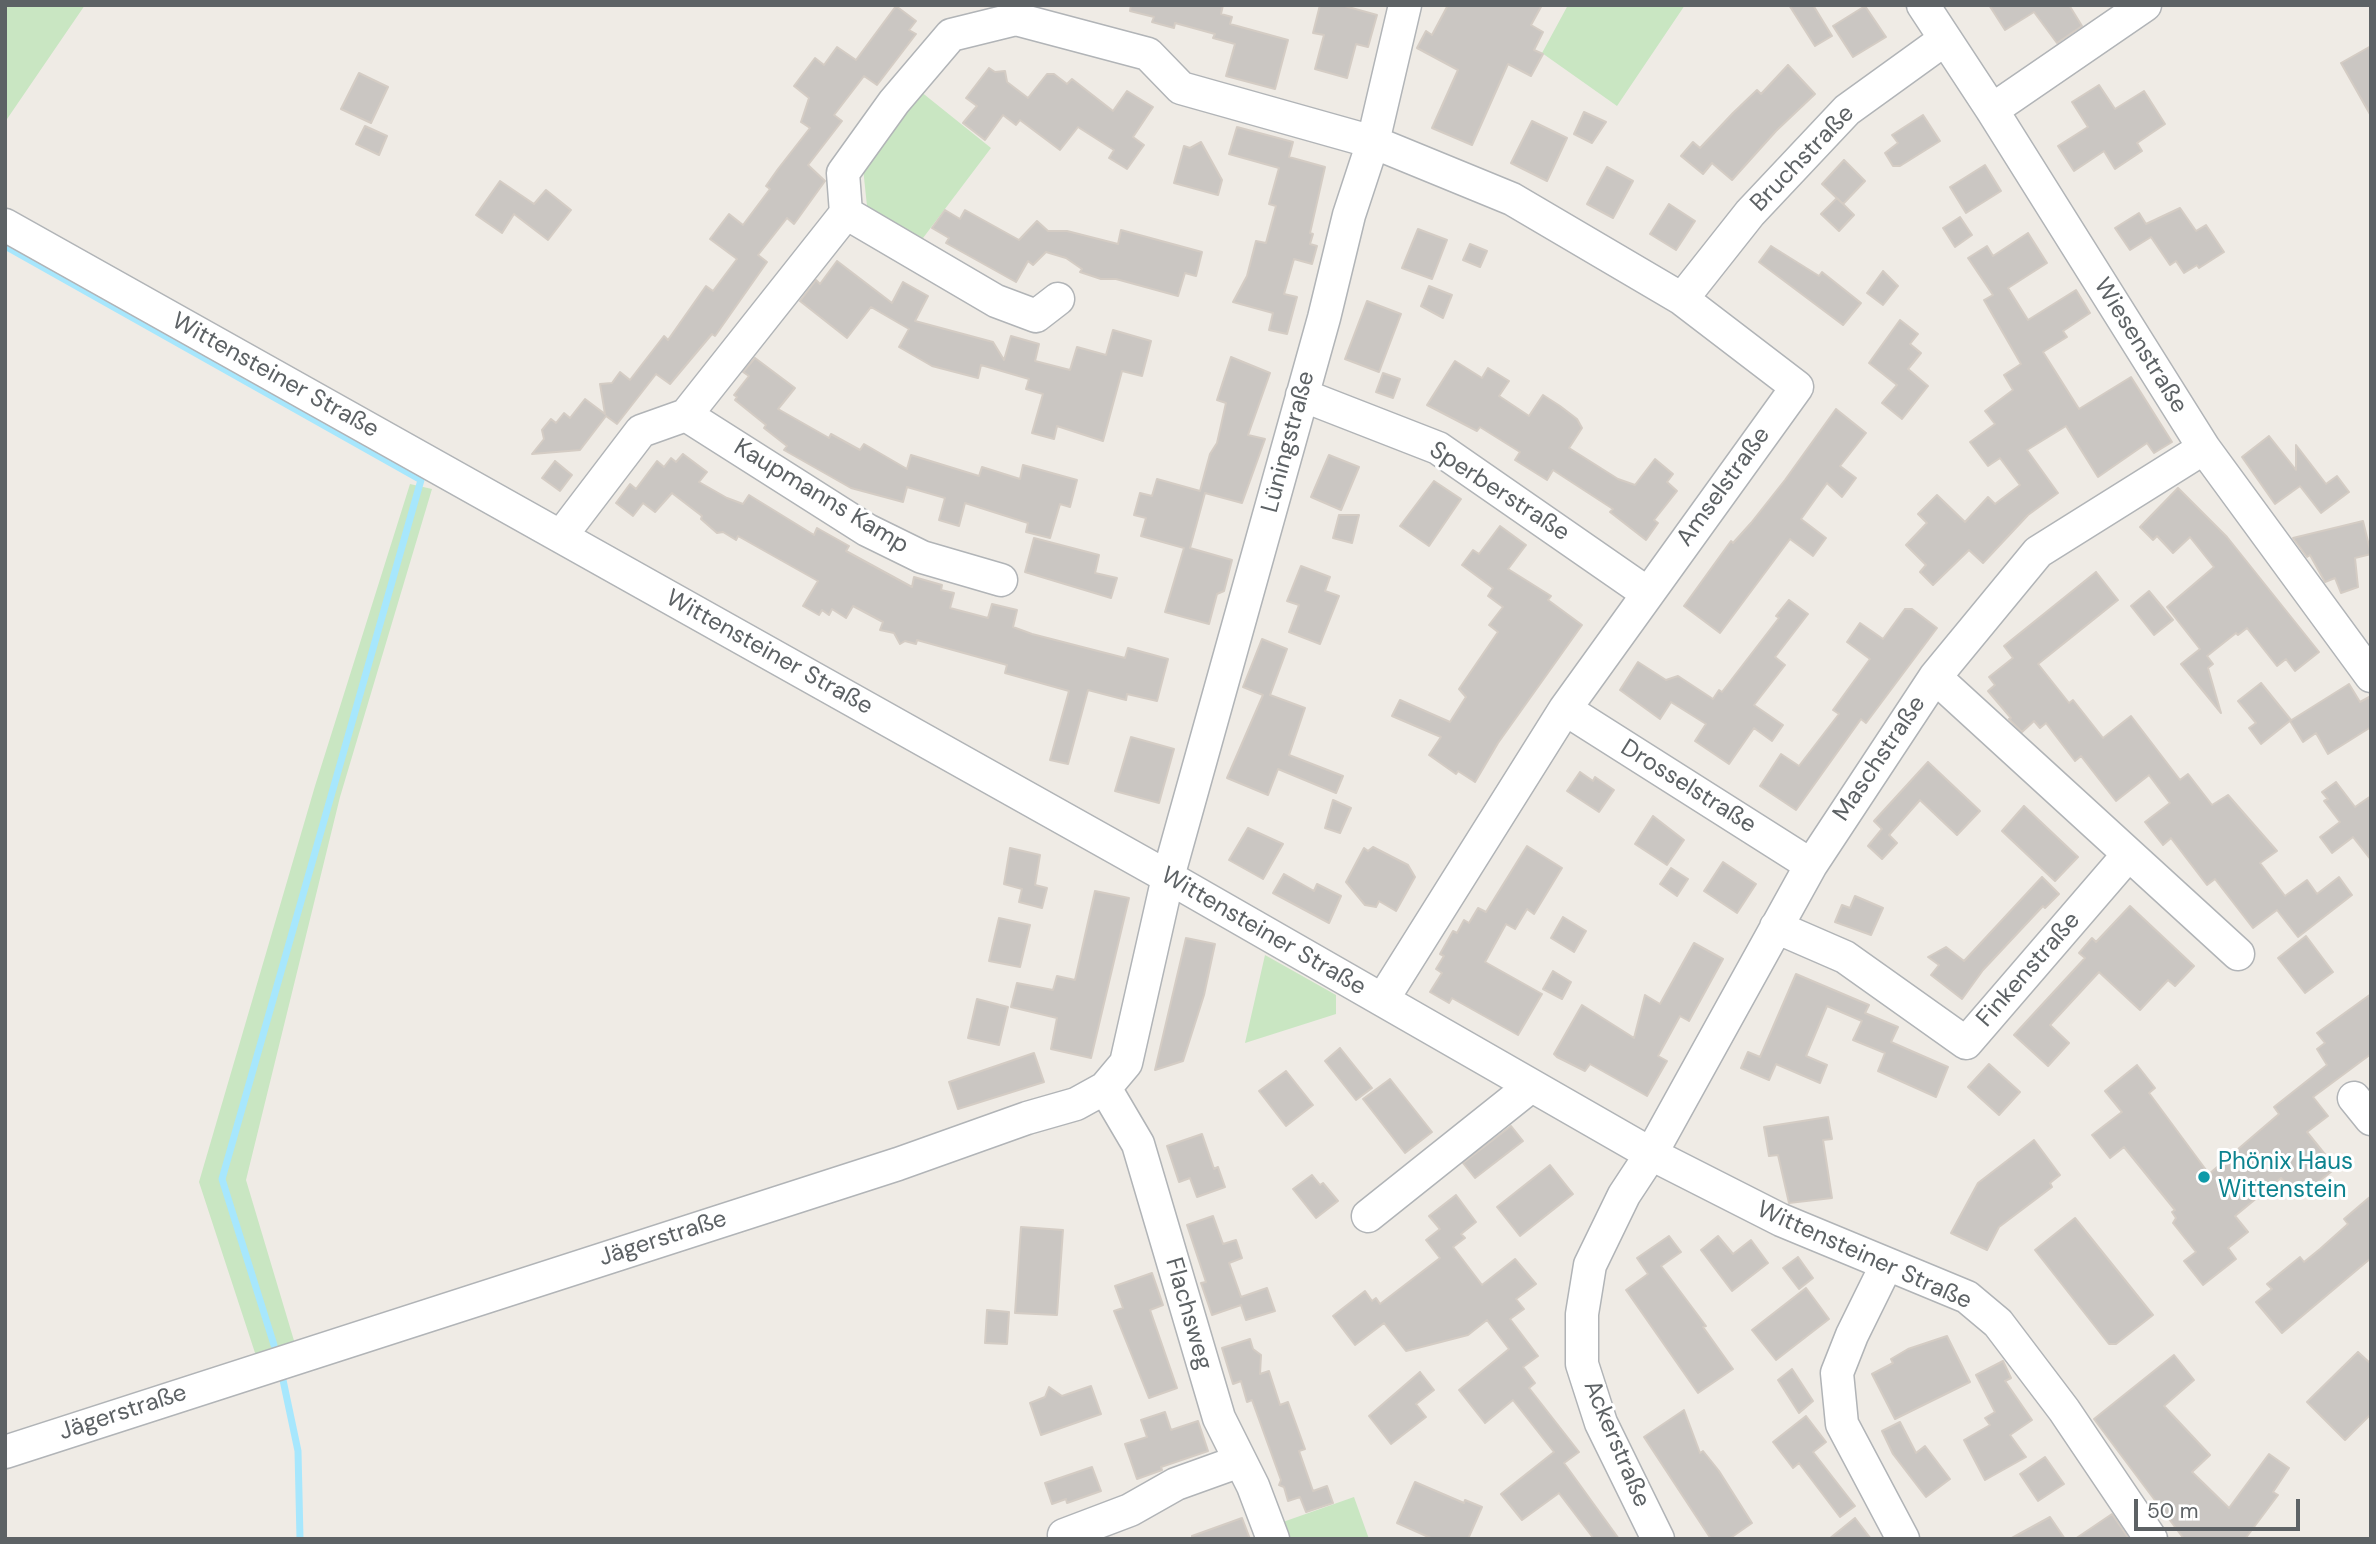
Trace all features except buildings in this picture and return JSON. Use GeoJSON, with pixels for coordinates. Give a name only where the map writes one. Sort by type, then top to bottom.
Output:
{"type":"FeatureCollection","features":[{"type":"Feature","properties":{"kind":"street","name":"Lüningstraße"},"geometry":{"type":"LineString","coordinates":[[1168,877],[1302,395],[1349,215],[1373,142],[1405,5]]}},
{"type":"Feature","properties":{"kind":"street","name":"Wiesenstraße"},"geometry":{"type":"LineString","coordinates":[[1923,5],[2204,448],[2371,676]]}},
{"type":"Feature","properties":{"kind":"street"},"geometry":{"type":"LineString","coordinates":[[1992,110],[2145,5]]}},
{"type":"Feature","properties":{"kind":"street"},"geometry":{"type":"LineString","coordinates":[[561,536],[641,431],[686,415],[846,213],[843,173],[894,102],[951,35],[1017,12],[1147,54],[1181,88],[1373,142]]}},
{"type":"Feature","properties":{"kind":"street","name":"Bruchstraße"},"geometry":{"type":"LineString","coordinates":[[1682,299],[1750,213],[1847,110],[1944,40]]}},
{"type":"Feature","properties":{"kind":"street","name":"Amselstraße"},"geometry":{"type":"LineString","coordinates":[[1373,142],[1512,199],[1682,299],[1797,387],[1565,709],[1383,999]]}},
{"type":"Feature","properties":{"kind":"street"},"geometry":{"type":"LineString","coordinates":[[846,213],[996,301],[1036,316],[1058,299]]}},
{"type":"Feature","properties":{"kind":"street","name":"Wittensteiner Straße"},"geometry":{"type":"LineString","coordinates":[[5,225],[1168,877],[1651,1154],[1781,1220],[1886,1266],[1967,1297],[1998,1323],[2064,1410],[2151,1539]]}},
{"type":"Feature","properties":{"kind":"street","name":"Sperberstraße"},"geometry":{"type":"LineString","coordinates":[[1302,395],[1438,448],[1647,593]]}},
{"type":"Feature","properties":{"kind":"street","name":"Kaupmanns Kamp"},"geometry":{"type":"LineString","coordinates":[[686,415],[867,530],[922,557],[1001,580]]}},
{"type":"Feature","properties":{"kind":"street","name":"Maschstraße"},"geometry":{"type":"LineString","coordinates":[[1651,1154],[1811,865],[1935,677],[2038,552],[2204,448]]}},
{"type":"Feature","properties":{"kind":"street"},"geometry":{"type":"LineString","coordinates":[[1935,677],[2238,954]]}},
{"type":"Feature","properties":{"kind":"street","name":"Drosselstraße"},"geometry":{"type":"LineString","coordinates":[[1565,709],[1811,865]]}},
{"type":"Feature","properties":{"kind":"street","name":"Finkenstraße"},"geometry":{"type":"LineString","coordinates":[[1776,927],[1845,957],[1966,1043],[2128,855]]}},
{"type":"Feature","properties":{"kind":"street","name":"Jägerstraße"},"geometry":{"type":"LineString","coordinates":[[5,1452],[1076,1104],[1105,1088],[1126,1063],[1168,877]]}},
{"type":"Feature","properties":{"kind":"street"},"geometry":{"type":"LineString","coordinates":[[1368,1216],[1531,1086]]}},
{"type":"Feature","properties":{"kind":"street","name":"Flachsweg"},"geometry":{"type":"LineString","coordinates":[[1105,1088],[1138,1144],[1219,1418],[1253,1486],[1273,1539]]}},
{"type":"Feature","properties":{"kind":"street","name":"Ackerstraße"},"geometry":{"type":"LineString","coordinates":[[1651,1154],[1624,1195],[1590,1265],[1582,1314],[1582,1364],[1601,1423],[1658,1539]]}},
{"type":"Feature","properties":{"kind":"street"},"geometry":{"type":"LineString","coordinates":[[1886,1266],[1852,1335],[1837,1373],[1842,1424],[1903,1539]]}},
{"type":"Feature","properties":{"kind":"street"},"geometry":{"type":"LineString","coordinates":[[1064,1535],[1130,1510],[1176,1484],[1240,1461]]}},
{"type":"Feature","properties":{"kind":"green space"},"geometry":{"type":"Polygon","coordinates":[[[5,5],[85,5],[5,122],[5,5]]]}},
{"type":"Feature","properties":{"kind":"green space"},"geometry":{"type":"Polygon","coordinates":[[[1568,5],[1685,5],[1617,106],[1542,53],[1568,5]]]}},
{"type":"Feature","properties":{"kind":"green space"},"geometry":{"type":"Polygon","coordinates":[[[920,91],[991,148],[920,242],[867,206],[863,168],[920,91]]]}},
{"type":"Feature","properties":{"kind":"green space"},"geometry":{"type":"Polygon","coordinates":[[[410,484],[432,489],[340,797],[246,1180],[295,1344],[257,1359],[199,1182],[315,786],[410,484]]]}},
{"type":"Feature","properties":{"kind":"green space"},"geometry":{"type":"Polygon","coordinates":[[[1265,955],[1336,995],[1336,1014],[1245,1043],[1265,955]]]}},
{"type":"Feature","properties":{"kind":"green space"},"geometry":{"type":"Polygon","coordinates":[[[1354,1497],[1369,1539],[1284,1539],[1280,1523],[1354,1497]]]}},
{"type":"Feature","properties":{"kind":"waterway"},"geometry":{"type":"LineString","coordinates":[[5,246],[421,480],[222,1179],[274,1345]]}},
{"type":"Feature","properties":{"kind":"waterway"},"geometry":{"type":"LineString","coordinates":[[283,1380],[298,1451],[300,1539]]}},
{"type":"Feature","properties":{"kind":"place","name":"Phönix Haus Wittenstein"},"geometry":{"type":"Point","coordinates":[2204,1177]}}]}
